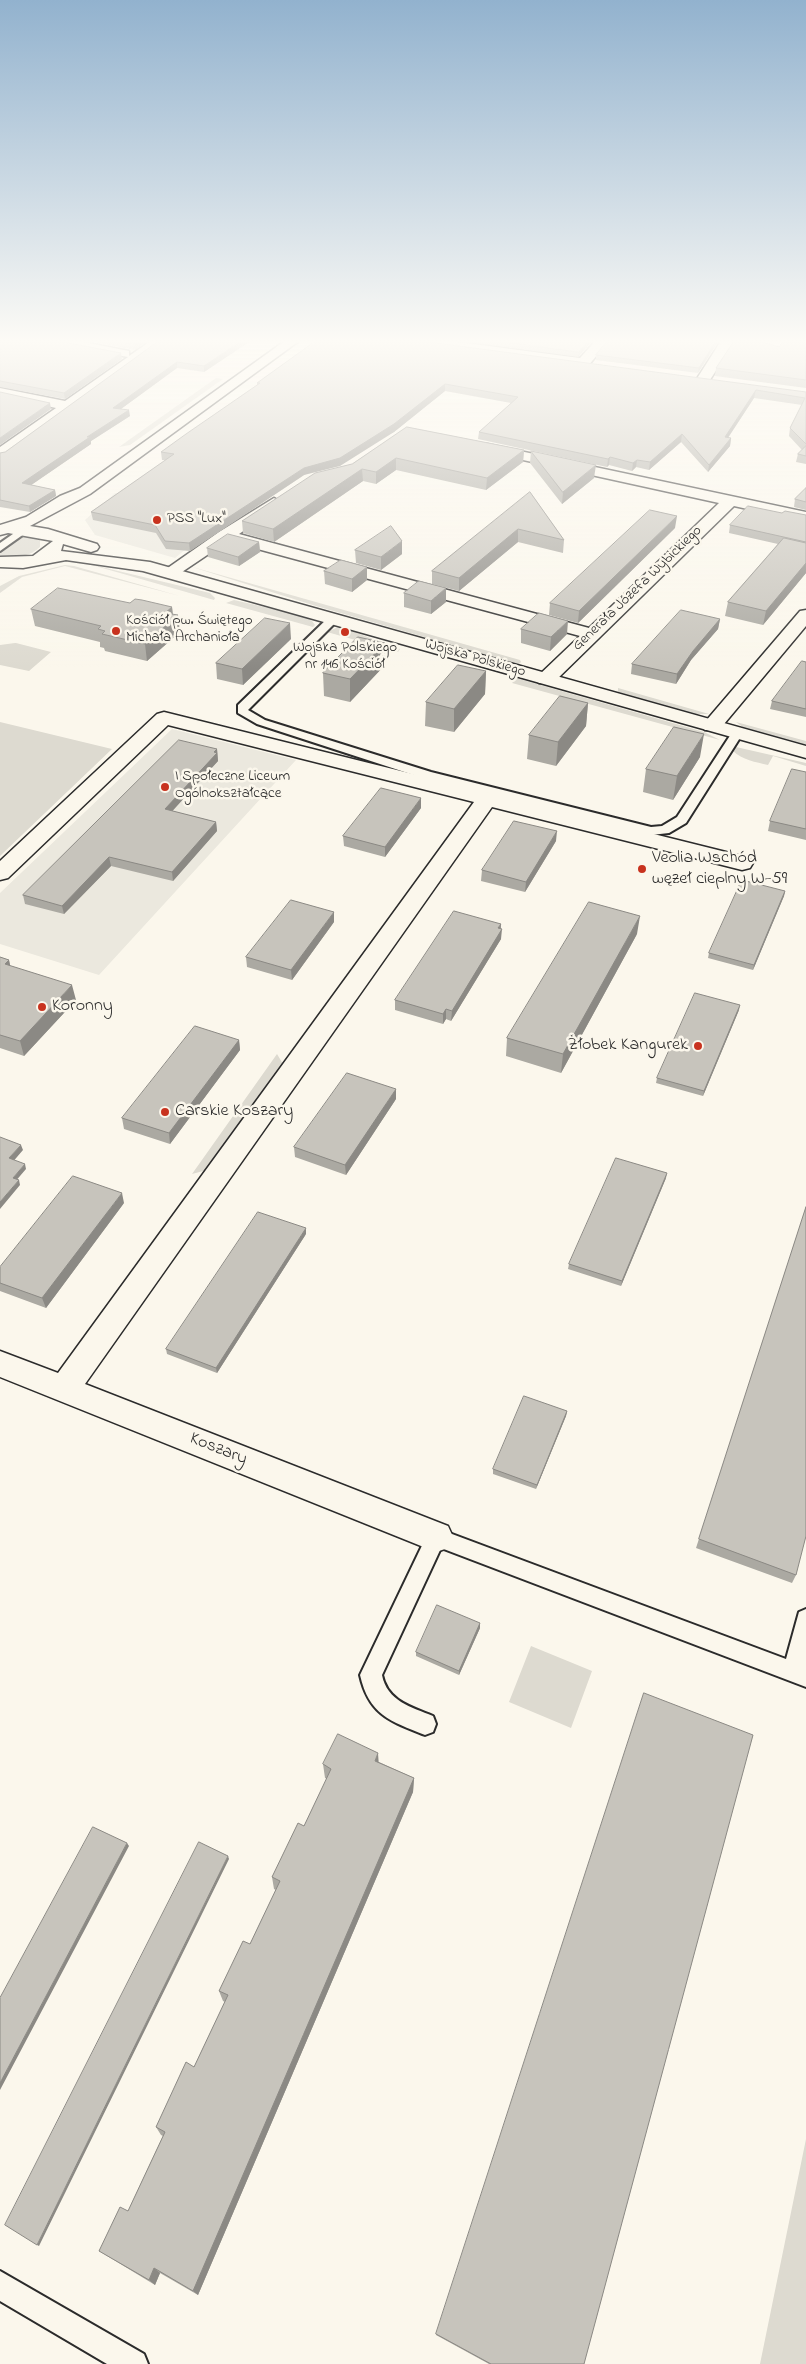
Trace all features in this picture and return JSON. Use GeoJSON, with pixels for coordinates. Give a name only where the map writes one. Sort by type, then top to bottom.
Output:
{"type":"FeatureCollection","features":[{"type":"Feature","properties":{"kind":"street"},"geometry":{"type":"LineString","coordinates":[[0,530],[32,520],[66,499],[85,491],[144,448]]}},
{"type":"Feature","properties":{"kind":"street"},"geometry":{"type":"LineString","coordinates":[[494,448],[806,517]]}},
{"type":"Feature","properties":{"kind":"street"},"geometry":{"type":"LineString","coordinates":[[43,558],[56,548],[57,540],[53,535],[56,525],[83,501],[85,491]]}},
{"type":"Feature","properties":{"kind":"street"},"geometry":{"type":"LineString","coordinates":[[170,572],[288,494]]}},
{"type":"Feature","properties":{"kind":"street","name":"Generała Józefa Wybickiego"},"geometry":{"type":"LineString","coordinates":[[546,679],[731,500]]}},
{"type":"Feature","properties":{"kind":"street","name":"Wojska Polskiego"},"geometry":{"type":"LineString","coordinates":[[0,530],[26,529],[53,535],[125,556],[144,566]]}},
{"type":"Feature","properties":{"kind":"street"},"geometry":{"type":"LineString","coordinates":[[225,535],[592,634]]}},
{"type":"Feature","properties":{"kind":"street","name":"Wojska Polskiego"},"geometry":{"type":"LineString","coordinates":[[19,563],[72,555],[170,572],[806,752]]}},
{"type":"Feature","properties":{"kind":"street"},"geometry":{"type":"LineString","coordinates":[[0,562],[19,563]]}},
{"type":"Feature","properties":{"kind":"street"},"geometry":{"type":"LineString","coordinates":[[0,568],[19,563]]}},
{"type":"Feature","properties":{"kind":"street"},"geometry":{"type":"LineString","coordinates":[[712,726],[792,644],[806,615]]}},
{"type":"Feature","properties":{"kind":"street"},"geometry":{"type":"LineString","coordinates":[[0,873],[164,718],[742,862]]}},
{"type":"Feature","properties":{"kind":"street"},"geometry":{"type":"LineString","coordinates":[[64,1389],[487,799]]}},
{"type":"Feature","properties":{"kind":"street","name":"Koszary"},"geometry":{"type":"LineString","coordinates":[[0,1364],[436,1537]]}},
{"type":"Feature","properties":{"kind":"lane"},"geometry":{"type":"LineString","coordinates":[[0,548],[26,529]]}},
{"type":"Feature","properties":{"kind":"lane"},"geometry":{"type":"LineString","coordinates":[[334,618],[242,707],[246,714],[261,722],[427,774],[651,831],[665,830],[682,820],[737,733]]}},
{"type":"Feature","properties":{"kind":"lane"},"geometry":{"type":"LineString","coordinates":[[425,1724],[396,1712],[380,1701],[372,1688],[371,1675],[436,1537],[799,1674],[806,1619]]}},
{"type":"Feature","properties":{"kind":"lane"},"geometry":{"type":"LineString","coordinates":[[0,2285],[134,2364]]}},
{"type":"Feature","properties":{"kind":"shaded area"},"geometry":{"type":"Polygon","coordinates":[[[115,493],[227,516],[175,558],[95,535],[85,520],[115,493]]]}},
{"type":"Feature","properties":{"kind":"shaded area"},"geometry":{"type":"Polygon","coordinates":[[[25,534],[40,540],[40,547],[36,551],[16,557],[0,557],[0,552],[25,534]]]}},
{"type":"Feature","properties":{"kind":"shaded area"},"geometry":{"type":"Polygon","coordinates":[[[85,563],[210,593],[215,598],[214,600],[85,563]]]}},
{"type":"Feature","properties":{"kind":"shaded area"},"geometry":{"type":"Polygon","coordinates":[[[65,565],[180,596],[65,566],[22,577],[0,593],[0,586],[19,576],[65,565]]]}},
{"type":"Feature","properties":{"kind":"shaded area"},"geometry":{"type":"Polygon","coordinates":[[[189,566],[520,660],[521,662],[519,664],[316,606],[189,566]]]}},
{"type":"Feature","properties":{"kind":"shaded area"},"geometry":{"type":"Polygon","coordinates":[[[234,600],[303,616],[315,625],[313,627],[226,603],[234,600]]]}},
{"type":"Feature","properties":{"kind":"shaded area"},"geometry":{"type":"Polygon","coordinates":[[[336,628],[346,629],[400,649],[398,652],[327,632],[336,628]]]}},
{"type":"Feature","properties":{"kind":"shaded area"},"geometry":{"type":"Polygon","coordinates":[[[15,643],[51,652],[29,671],[0,665],[0,645],[15,643]]]}},
{"type":"Feature","properties":{"kind":"shaded area"},"geometry":{"type":"Polygon","coordinates":[[[516,678],[704,732],[720,740],[512,683],[516,678]]]}},
{"type":"Feature","properties":{"kind":"shaded area"},"geometry":{"type":"Polygon","coordinates":[[[618,688],[709,714],[693,714],[618,692],[618,688]]]}},
{"type":"Feature","properties":{"kind":"shaded area"},"geometry":{"type":"Polygon","coordinates":[[[0,722],[112,749],[0,856],[0,722]]]}},
{"type":"Feature","properties":{"kind":"shaded area"},"geometry":{"type":"Polygon","coordinates":[[[736,722],[806,741],[806,746],[744,728],[736,722]]]}},
{"type":"Feature","properties":{"kind":"shaded area"},"geometry":{"type":"Polygon","coordinates":[[[172,729],[296,760],[99,975],[0,944],[0,893],[172,729]]]}},
{"type":"Feature","properties":{"kind":"shaded area"},"geometry":{"type":"Polygon","coordinates":[[[736,747],[806,763],[806,766],[773,756],[768,765],[754,762],[745,759],[733,751],[736,747]]]}},
{"type":"Feature","properties":{"kind":"shaded area"},"geometry":{"type":"Polygon","coordinates":[[[277,1054],[283,1064],[207,1170],[192,1174],[277,1054]]]}},
{"type":"Feature","properties":{"kind":"shaded area"},"geometry":{"type":"Polygon","coordinates":[[[531,1646],[592,1671],[571,1728],[509,1702],[531,1646]]]}},
{"type":"Feature","properties":{"kind":"shaded area"},"geometry":{"type":"Polygon","coordinates":[[[806,2139],[806,2364],[760,2364],[806,2139]]]}},
{"type":"Feature","properties":{"kind":"building"},"geometry":{"type":"Polygon","coordinates":[[[10,448],[73,448],[22,483],[55,490],[29,506],[0,500],[0,453],[10,448]]]}},
{"type":"Feature","properties":{"kind":"building"},"geometry":{"type":"Polygon","coordinates":[[[166,448],[355,448],[340,458],[304,468],[189,543],[165,541],[155,525],[91,512],[174,454],[161,452],[166,448]]]}},
{"type":"Feature","properties":{"kind":"building"},"geometry":{"type":"Polygon","coordinates":[[[375,448],[515,448],[524,450],[487,478],[396,458],[376,472],[362,469],[273,529],[242,521],[315,473],[352,464],[375,448]]]}},
{"type":"Feature","properties":{"kind":"building"},"geometry":{"type":"Polygon","coordinates":[[[557,448],[666,448],[650,462],[637,460],[633,463],[610,457],[608,459],[557,448]]]}},
{"type":"Feature","properties":{"kind":"building"},"geometry":{"type":"Polygon","coordinates":[[[694,448],[723,448],[709,465],[694,448]]]}},
{"type":"Feature","properties":{"kind":"building"},"geometry":{"type":"Polygon","coordinates":[[[804,448],[806,448],[806,456],[798,454],[804,448]]]}},
{"type":"Feature","properties":{"kind":"building"},"geometry":{"type":"Polygon","coordinates":[[[531,451],[596,465],[563,492],[531,451]]]}},
{"type":"Feature","properties":{"kind":"building"},"geometry":{"type":"Polygon","coordinates":[[[806,488],[806,502],[795,499],[806,488]]]}},
{"type":"Feature","properties":{"kind":"building"},"geometry":{"type":"Polygon","coordinates":[[[530,492],[564,540],[518,529],[459,578],[432,571],[530,492]]]}},
{"type":"Feature","properties":{"kind":"building"},"geometry":{"type":"Polygon","coordinates":[[[748,506],[782,513],[785,511],[806,515],[806,542],[730,525],[748,506]]]}},
{"type":"Feature","properties":{"kind":"building"},"geometry":{"type":"Polygon","coordinates":[[[650,510],[677,516],[579,611],[550,603],[650,510]]]}},
{"type":"Feature","properties":{"kind":"building"},"geometry":{"type":"Polygon","coordinates":[[[391,526],[402,541],[381,557],[355,550],[391,526]]]}},
{"type":"Feature","properties":{"kind":"building"},"geometry":{"type":"Polygon","coordinates":[[[228,534],[259,542],[238,557],[207,548],[228,534]]]}},
{"type":"Feature","properties":{"kind":"building"},"geometry":{"type":"Polygon","coordinates":[[[784,538],[806,543],[806,563],[766,611],[728,602],[784,538]]]}},
{"type":"Feature","properties":{"kind":"building"},"geometry":{"type":"Polygon","coordinates":[[[341,560],[367,567],[352,579],[324,571],[341,560]]]}},
{"type":"Feature","properties":{"kind":"building"},"geometry":{"type":"Polygon","coordinates":[[[419,581],[446,588],[431,601],[404,593],[419,581]]]}},
{"type":"Feature","properties":{"kind":"building"},"geometry":{"type":"Polygon","coordinates":[[[58,588],[130,603],[135,599],[142,600],[172,607],[165,613],[178,615],[145,644],[102,634],[105,631],[98,629],[101,626],[31,609],[58,588]]]}},
{"type":"Feature","properties":{"kind":"building"},"geometry":{"type":"Polygon","coordinates":[[[681,610],[720,619],[693,651],[677,674],[632,664],[681,610]]]}},
{"type":"Feature","properties":{"kind":"building"},"geometry":{"type":"Polygon","coordinates":[[[539,613],[568,621],[551,637],[521,629],[539,613]]]}},
{"type":"Feature","properties":{"kind":"building"},"geometry":{"type":"Polygon","coordinates":[[[265,618],[290,623],[242,669],[216,663],[265,618]]]}},
{"type":"Feature","properties":{"kind":"building"},"geometry":{"type":"Polygon","coordinates":[[[358,637],[385,643],[350,679],[323,673],[358,637]]]}},
{"type":"Feature","properties":{"kind":"building"},"geometry":{"type":"Polygon","coordinates":[[[802,661],[806,662],[806,709],[772,701],[802,661]]]}},
{"type":"Feature","properties":{"kind":"building"},"geometry":{"type":"Polygon","coordinates":[[[458,665],[486,671],[454,709],[426,702],[458,665]]]}},
{"type":"Feature","properties":{"kind":"building"},"geometry":{"type":"Polygon","coordinates":[[[560,696],[588,703],[558,742],[529,735],[560,696]]]}},
{"type":"Feature","properties":{"kind":"building"},"geometry":{"type":"Polygon","coordinates":[[[674,727],[704,734],[677,776],[646,769],[674,727]]]}},
{"type":"Feature","properties":{"kind":"building"},"geometry":{"type":"Polygon","coordinates":[[[179,740],[217,749],[214,752],[217,753],[165,809],[216,822],[172,872],[109,857],[62,906],[23,895],[179,740]]]}},
{"type":"Feature","properties":{"kind":"building"},"geometry":{"type":"Polygon","coordinates":[[[792,769],[806,772],[806,829],[770,821],[792,769]]]}},
{"type":"Feature","properties":{"kind":"building"},"geometry":{"type":"Polygon","coordinates":[[[381,788],[421,798],[385,847],[343,836],[381,788]]]}},
{"type":"Feature","properties":{"kind":"building"},"geometry":{"type":"Polygon","coordinates":[[[514,821],[557,831],[526,882],[482,870],[514,821]]]}},
{"type":"Feature","properties":{"kind":"building"},"geometry":{"type":"Polygon","coordinates":[[[742,880],[785,891],[754,965],[709,953],[742,880]]]}},
{"type":"Feature","properties":{"kind":"building"},"geometry":{"type":"Polygon","coordinates":[[[291,900],[334,912],[291,970],[246,957],[291,900]]]}},
{"type":"Feature","properties":{"kind":"building"},"geometry":{"type":"Polygon","coordinates":[[[589,902],[640,916],[563,1054],[507,1038],[589,902]]]}},
{"type":"Feature","properties":{"kind":"building"},"geometry":{"type":"Polygon","coordinates":[[[454,911],[501,924],[498,928],[502,929],[452,1011],[446,1009],[443,1014],[395,1000],[454,911]]]}},
{"type":"Feature","properties":{"kind":"building"},"geometry":{"type":"Polygon","coordinates":[[[0,957],[9,960],[5,964],[72,985],[20,1041],[0,1035],[0,957]]]}},
{"type":"Feature","properties":{"kind":"building","name":"Żłobek Kangurek"},"geometry":{"type":"Polygon","coordinates":[[[695,993],[740,1005],[704,1091],[657,1078],[695,993]]]}},
{"type":"Feature","properties":{"kind":"building"},"geometry":{"type":"Polygon","coordinates":[[[195,1026],[239,1040],[169,1133],[122,1118],[195,1026]]]}},
{"type":"Feature","properties":{"kind":"building"},"geometry":{"type":"Polygon","coordinates":[[[347,1073],[396,1089],[345,1165],[294,1147],[347,1073]]]}},
{"type":"Feature","properties":{"kind":"building"},"geometry":{"type":"Polygon","coordinates":[[[0,1137],[21,1145],[9,1158],[25,1164],[13,1178],[19,1180],[0,1202],[0,1137]]]}},
{"type":"Feature","properties":{"kind":"building"},"geometry":{"type":"Polygon","coordinates":[[[616,1158],[667,1173],[622,1281],[569,1264],[616,1158]]]}},
{"type":"Feature","properties":{"kind":"building"},"geometry":{"type":"Polygon","coordinates":[[[73,1176],[122,1193],[42,1298],[0,1283],[0,1267],[73,1176]]]}},
{"type":"Feature","properties":{"kind":"building"},"geometry":{"type":"Polygon","coordinates":[[[806,1207],[806,1536],[796,1575],[699,1539],[806,1207]]]}},
{"type":"Feature","properties":{"kind":"building"},"geometry":{"type":"Polygon","coordinates":[[[258,1212],[306,1228],[216,1368],[166,1349],[258,1212]]]}},
{"type":"Feature","properties":{"kind":"building"},"geometry":{"type":"Polygon","coordinates":[[[524,1396],[567,1411],[537,1485],[493,1469],[524,1396]]]}},
{"type":"Feature","properties":{"kind":"building"},"geometry":{"type":"Polygon","coordinates":[[[437,1605],[480,1623],[459,1671],[416,1652],[437,1605]]]}},
{"type":"Feature","properties":{"kind":"building"},"geometry":{"type":"Polygon","coordinates":[[[644,1693],[753,1735],[584,2364],[491,2364],[436,2334],[644,1693]]]}},
{"type":"Feature","properties":{"kind":"building"},"geometry":{"type":"Polygon","coordinates":[[[338,1734],[378,1753],[375,1761],[414,1778],[193,2291],[154,2268],[149,2280],[99,2251],[120,2207],[128,2211],[165,2132],[156,2127],[186,2062],[194,2067],[228,1995],[219,1991],[243,1941],[250,1944],[280,1881],[272,1877],[298,1823],[304,1826],[331,1769],[323,1764],[338,1734]]]}},
{"type":"Feature","properties":{"kind":"building"},"geometry":{"type":"Polygon","coordinates":[[[93,1827],[127,1843],[0,2083],[0,1998],[93,1827]]]}},
{"type":"Feature","properties":{"kind":"building"},"geometry":{"type":"Polygon","coordinates":[[[199,1842],[228,1856],[37,2245],[5,2225],[199,1842]]]}},
{"type":"Feature","properties":{"kind":"place","name":"PSS \"Lux\""},"geometry":{"type":"Point","coordinates":[157,520]}},
{"type":"Feature","properties":{"kind":"place","name":"Kościół pw. Świętego Michała Archanioła"},"geometry":{"type":"Point","coordinates":[116,631]}},
{"type":"Feature","properties":{"kind":"place","name":"Wojska Polskiego nr 146 Kościół"},"geometry":{"type":"Point","coordinates":[345,632]}},
{"type":"Feature","properties":{"kind":"place","name":"I Społeczne Liceum Ogólnokształcące"},"geometry":{"type":"Point","coordinates":[165,787]}},
{"type":"Feature","properties":{"kind":"place","name":"Veolia Wschód węzeł cieplny W-59"},"geometry":{"type":"Point","coordinates":[642,869]}},
{"type":"Feature","properties":{"kind":"place","name":"Koronny"},"geometry":{"type":"Point","coordinates":[42,1007]}},
{"type":"Feature","properties":{"kind":"place","name":"Żłobek Kangurek"},"geometry":{"type":"Point","coordinates":[698,1046]}},
{"type":"Feature","properties":{"kind":"place","name":"Carskie Koszary"},"geometry":{"type":"Point","coordinates":[165,1112]}}]}
